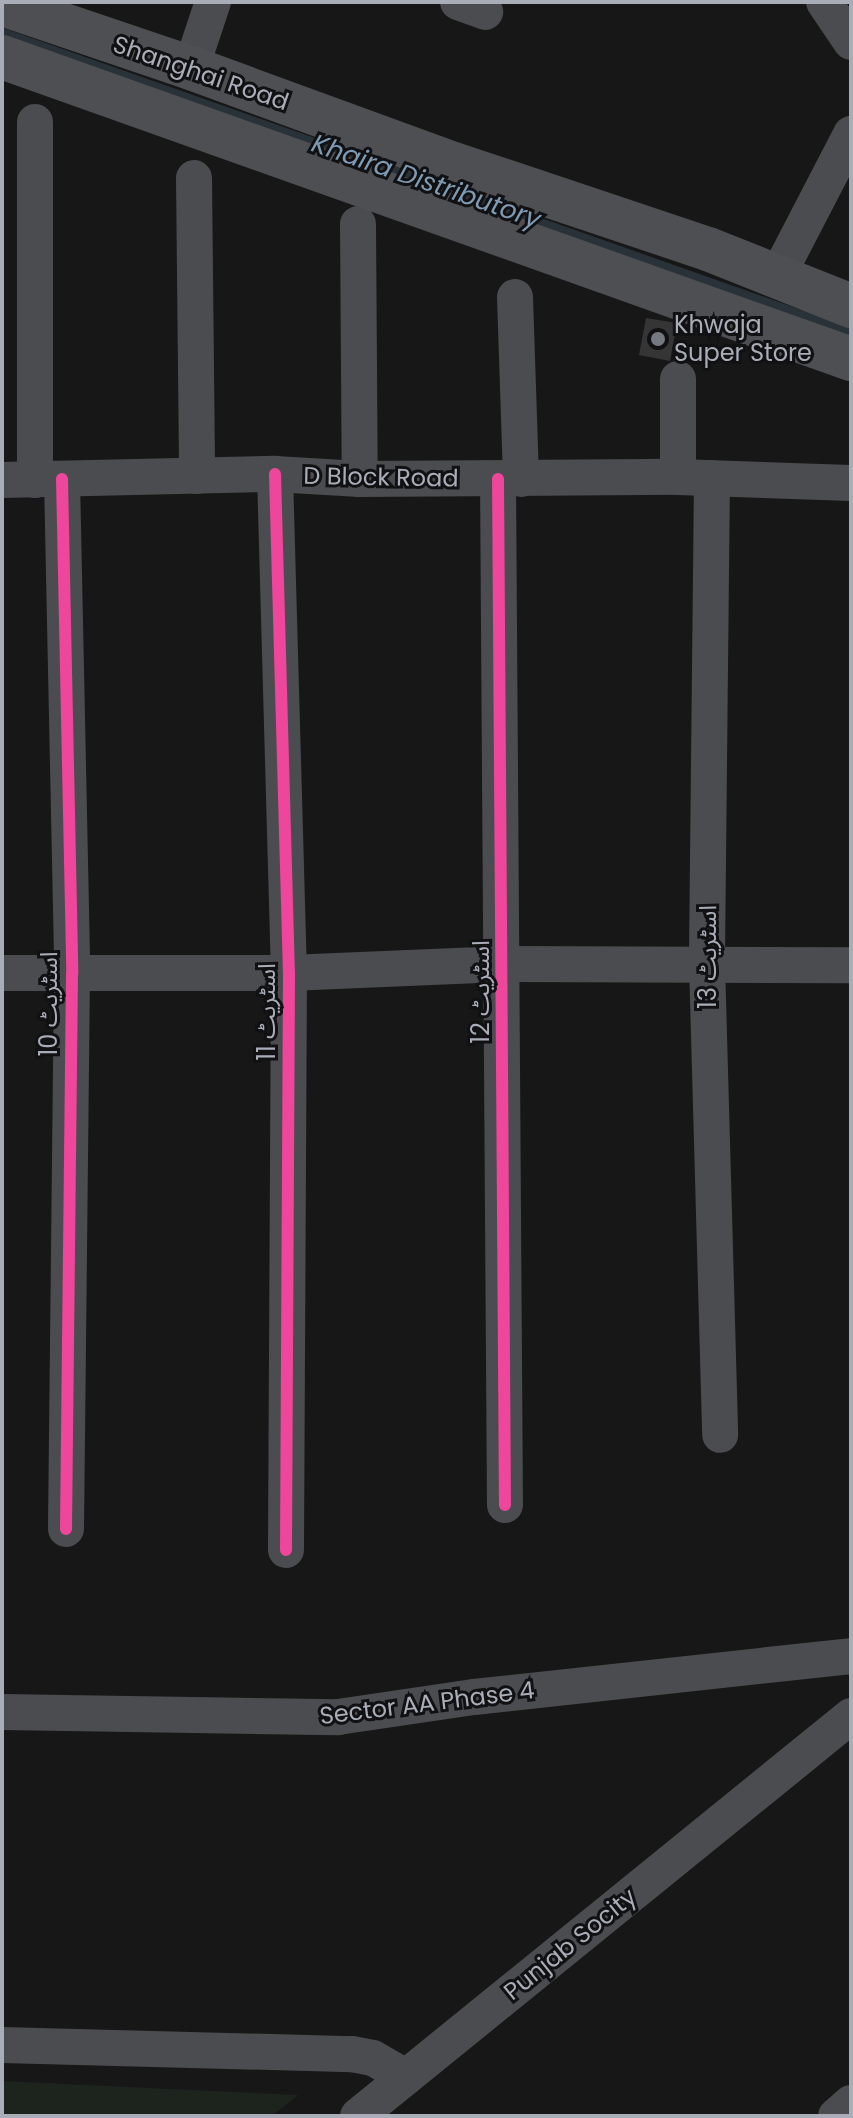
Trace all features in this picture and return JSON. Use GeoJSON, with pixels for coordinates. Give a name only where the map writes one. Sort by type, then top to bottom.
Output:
{"type":"FeatureCollection","features":[{"type":"Feature","properties":{"kind":"main road","name":"Shanghai Road"},"geometry":{"type":"LineString","coordinates":[[2,4],[191,68],[454,164],[699,275],[851,359]]}},
{"type":"Feature","properties":{"kind":"main road","name":"Shanghai Road"},"geometry":{"type":"LineString","coordinates":[[2,57],[699,275],[778,275],[851,306]]}},
{"type":"Feature","properties":{"kind":"street"},"geometry":{"type":"LineString","coordinates":[[191,68],[213,2]]}},
{"type":"Feature","properties":{"kind":"street"},"geometry":{"type":"LineString","coordinates":[[824,2],[851,42]]}},
{"type":"Feature","properties":{"kind":"street","name":"اسٹریٹ 10"},"geometry":{"type":"LineString","coordinates":[[35,122],[33,480],[72,974],[66,1529]]}},
{"type":"Feature","properties":{"kind":"street"},"geometry":{"type":"LineString","coordinates":[[778,275],[851,134]]}},
{"type":"Feature","properties":{"kind":"street"},"geometry":{"type":"LineString","coordinates":[[194,178],[197,476]]}},
{"type":"Feature","properties":{"kind":"street"},"geometry":{"type":"LineString","coordinates":[[358,224],[360,479]]}},
{"type":"Feature","properties":{"kind":"street","name":"اسٹریٹ 12"},"geometry":{"type":"LineString","coordinates":[[505,1505],[503,964],[515,297]]}},
{"type":"Feature","properties":{"kind":"street","name":"اسٹریٹ 13"},"geometry":{"type":"LineString","coordinates":[[678,379],[695,478],[720,1435]]}},
{"type":"Feature","properties":{"kind":"street","name":"D Block Road"},"geometry":{"type":"LineString","coordinates":[[33,480],[275,474],[360,479],[695,478],[851,483]]}},
{"type":"Feature","properties":{"kind":"street","name":"اسٹریٹ 11"},"geometry":{"type":"LineString","coordinates":[[275,474],[289,973],[286,1550]]}},
{"type":"Feature","properties":{"kind":"street"},"geometry":{"type":"LineString","coordinates":[[2,973],[289,973],[503,964],[851,965]]}},
{"type":"Feature","properties":{"kind":"street","name":"Sector AA Phase 4"},"geometry":{"type":"LineString","coordinates":[[2,1712],[338,1717],[474,1697],[851,1656]]}},
{"type":"Feature","properties":{"kind":"street","name":"Punjab Socity"},"geometry":{"type":"LineString","coordinates":[[358,2116],[851,1716]]}},
{"type":"Feature","properties":{"kind":"street"},"geometry":{"type":"LineString","coordinates":[[2,2045],[352,2054],[382,2061],[406,2077]]}},
{"type":"Feature","properties":{"kind":"street"},"geometry":{"type":"LineString","coordinates":[[836,2116],[851,2103]]}},
{"type":"Feature","properties":{"kind":"shaded area"},"geometry":{"type":"Polygon","coordinates":[[[2,2081],[298,2095],[272,2116],[2,2116],[2,2081]]]}},
{"type":"Feature","properties":{"kind":"building","name":"Khwaja Super Store"},"geometry":{"type":"Polygon","coordinates":[[[646,318],[677,323],[670,361],[639,355],[646,318]]]}},
{"type":"Feature","properties":{"kind":"waterway","name":"Khaira Distributory"},"geometry":{"type":"LineString","coordinates":[[2,32],[851,332]]}},
{"type":"Feature","properties":{"kind":"cycle path"},"geometry":{"type":"LineString","coordinates":[[275,474],[289,973],[286,1550]]}},
{"type":"Feature","properties":{"kind":"cycle path"},"geometry":{"type":"LineString","coordinates":[[62,479],[72,974],[66,1529]]}},
{"type":"Feature","properties":{"kind":"cycle path"},"geometry":{"type":"LineString","coordinates":[[498,479],[505,1505]]}},
{"type":"Feature","properties":{"kind":"place","name":"Khwaja Super Store"},"geometry":{"type":"Point","coordinates":[658,339]}}]}
